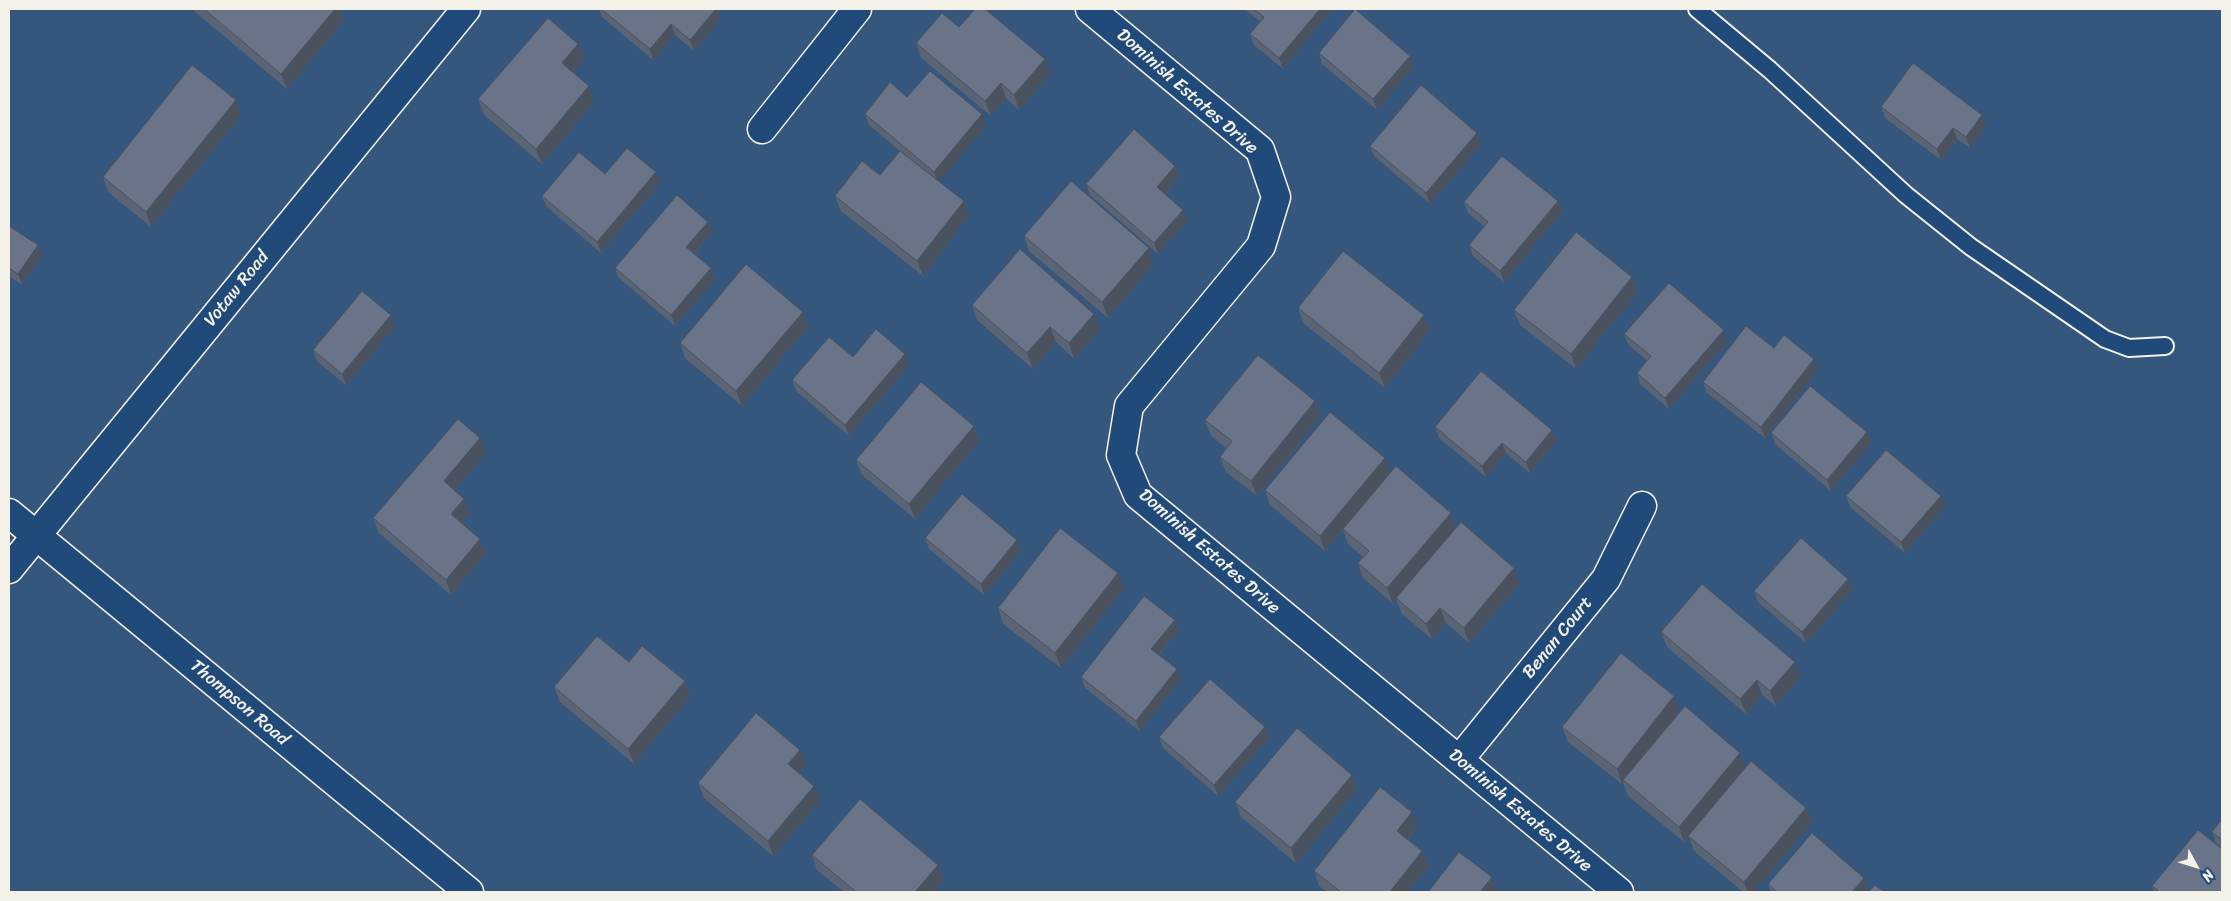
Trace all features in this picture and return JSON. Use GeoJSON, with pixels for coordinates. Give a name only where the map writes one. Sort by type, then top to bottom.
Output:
{"type":"FeatureCollection","features":[{"type":"Feature","properties":{"kind":"street","name":"Votaw Road"},"geometry":{"type":"LineString","coordinates":[[9,569],[466,9]]}},
{"type":"Feature","properties":{"kind":"street"},"geometry":{"type":"LineString","coordinates":[[762,129],[857,9]]}},
{"type":"Feature","properties":{"kind":"street","name":"Dominish Estates Drive"},"geometry":{"type":"LineString","coordinates":[[1090,9],[1260,150],[1276,197],[1261,246],[1129,406],[1121,456],[1138,495],[1619,892]]}},
{"type":"Feature","properties":{"kind":"street","name":"Benan Court"},"geometry":{"type":"LineString","coordinates":[[1459,760],[1606,579],[1642,506]]}},
{"type":"Feature","properties":{"kind":"street","name":"Thompson Road"},"geometry":{"type":"LineString","coordinates":[[9,513],[469,892]]}},
{"type":"Feature","properties":{"kind":"lane"},"geometry":{"type":"LineString","coordinates":[[1697,9],[1770,70],[1906,195],[1971,247],[2105,339],[2129,348],[2165,346]]}},
{"type":"Feature","properties":{"kind":"building"},"geometry":{"type":"Polygon","coordinates":[[[204,9],[335,9],[281,74],[204,9]]]}},
{"type":"Feature","properties":{"kind":"building"},"geometry":{"type":"Polygon","coordinates":[[[601,9],[716,9],[690,40],[671,24],[650,49],[601,9]]]}},
{"type":"Feature","properties":{"kind":"building"},"geometry":{"type":"Polygon","coordinates":[[[975,9],[985,9],[1045,59],[1014,95],[1001,83],[985,101],[916,43],[942,13],[959,27],[975,9]]]}},
{"type":"Feature","properties":{"kind":"building"},"geometry":{"type":"Polygon","coordinates":[[[1254,9],[1320,9],[1279,58],[1250,34],[1264,17],[1254,9]]]}},
{"type":"Feature","properties":{"kind":"building"},"geometry":{"type":"Polygon","coordinates":[[[1355,9],[1410,56],[1373,99],[1319,53],[1355,9]]]}},
{"type":"Feature","properties":{"kind":"building"},"geometry":{"type":"Polygon","coordinates":[[[548,18],[578,44],[562,63],[589,86],[536,149],[478,99],[548,18]]]}},
{"type":"Feature","properties":{"kind":"building"},"geometry":{"type":"Polygon","coordinates":[[[1913,63],[1982,115],[1966,137],[1953,128],[1937,149],[1881,107],[1913,63]]]}},
{"type":"Feature","properties":{"kind":"building"},"geometry":{"type":"Polygon","coordinates":[[[192,65],[236,100],[146,212],[103,177],[192,65]]]}},
{"type":"Feature","properties":{"kind":"building"},"geometry":{"type":"Polygon","coordinates":[[[930,71],[982,114],[934,172],[865,114],[890,82],[907,97],[930,71]]]}},
{"type":"Feature","properties":{"kind":"building"},"geometry":{"type":"Polygon","coordinates":[[[1421,85],[1477,133],[1426,193],[1370,146],[1421,85]]]}},
{"type":"Feature","properties":{"kind":"building"},"geometry":{"type":"Polygon","coordinates":[[[1134,129],[1175,166],[1157,187],[1183,210],[1154,243],[1086,184],[1134,129]]]}},
{"type":"Feature","properties":{"kind":"building"},"geometry":{"type":"Polygon","coordinates":[[[627,148],[656,172],[597,242],[542,196],[579,152],[605,174],[627,148]]]}},
{"type":"Feature","properties":{"kind":"building"},"geometry":{"type":"Polygon","coordinates":[[[900,151],[964,201],[917,261],[835,196],[862,161],[880,175],[900,151]]]}},
{"type":"Feature","properties":{"kind":"building"},"geometry":{"type":"Polygon","coordinates":[[[1502,156],[1558,201],[1500,271],[1469,245],[1488,222],[1464,202],[1502,156]]]}},
{"type":"Feature","properties":{"kind":"building"},"geometry":{"type":"Polygon","coordinates":[[[1071,181],[1149,248],[1102,302],[1024,236],[1071,181]]]}},
{"type":"Feature","properties":{"kind":"building"},"geometry":{"type":"Polygon","coordinates":[[[677,195],[708,222],[686,247],[711,268],[671,315],[615,268],[677,195]]]}},
{"type":"Feature","properties":{"kind":"building"},"geometry":{"type":"Polygon","coordinates":[[[9,226],[38,245],[18,274],[9,268],[9,226]]]}},
{"type":"Feature","properties":{"kind":"building"},"geometry":{"type":"Polygon","coordinates":[[[1576,232],[1632,277],[1571,354],[1514,310],[1576,232]]]}},
{"type":"Feature","properties":{"kind":"building"},"geometry":{"type":"Polygon","coordinates":[[[1020,249],[1094,314],[1069,343],[1050,327],[1027,353],[972,305],[1020,249]]]}},
{"type":"Feature","properties":{"kind":"building"},"geometry":{"type":"Polygon","coordinates":[[[1343,251],[1424,315],[1379,373],[1298,308],[1343,251]]]}},
{"type":"Feature","properties":{"kind":"building"},"geometry":{"type":"Polygon","coordinates":[[[746,264],[803,312],[736,391],[680,343],[746,264]]]}},
{"type":"Feature","properties":{"kind":"building"},"geometry":{"type":"Polygon","coordinates":[[[1669,283],[1724,330],[1665,398],[1637,373],[1651,356],[1624,334],[1669,283]]]}},
{"type":"Feature","properties":{"kind":"building"},"geometry":{"type":"Polygon","coordinates":[[[362,291],[391,315],[342,374],[313,350],[362,291]]]}},
{"type":"Feature","properties":{"kind":"building"},"geometry":{"type":"Polygon","coordinates":[[[1746,326],[1774,348],[1784,335],[1814,359],[1761,427],[1703,382],[1746,326]]]}},
{"type":"Feature","properties":{"kind":"building"},"geometry":{"type":"Polygon","coordinates":[[[876,329],[905,354],[845,425],[792,380],[829,337],[853,357],[876,329]]]}},
{"type":"Feature","properties":{"kind":"building"},"geometry":{"type":"Polygon","coordinates":[[[1258,355],[1315,401],[1251,481],[1220,457],[1232,441],[1205,420],[1258,355]]]}},
{"type":"Feature","properties":{"kind":"building"},"geometry":{"type":"Polygon","coordinates":[[[1481,371],[1552,430],[1526,462],[1502,443],[1482,466],[1435,427],[1481,371]]]}},
{"type":"Feature","properties":{"kind":"building"},"geometry":{"type":"Polygon","coordinates":[[[921,382],[974,426],[909,504],[856,460],[921,382]]]}},
{"type":"Feature","properties":{"kind":"building"},"geometry":{"type":"Polygon","coordinates":[[[1810,386],[1867,432],[1827,480],[1771,433],[1810,386]]]}},
{"type":"Feature","properties":{"kind":"building"},"geometry":{"type":"Polygon","coordinates":[[[1330,412],[1385,458],[1320,536],[1265,490],[1330,412]]]}},
{"type":"Feature","properties":{"kind":"building"},"geometry":{"type":"Polygon","coordinates":[[[458,419],[480,438],[444,481],[464,499],[451,514],[480,539],[446,580],[373,518],[458,419]]]}},
{"type":"Feature","properties":{"kind":"building"},"geometry":{"type":"Polygon","coordinates":[[[1886,450],[1941,496],[1901,542],[1846,496],[1886,450]]]}},
{"type":"Feature","properties":{"kind":"building"},"geometry":{"type":"Polygon","coordinates":[[[1396,466],[1451,513],[1387,588],[1358,563],[1369,551],[1343,529],[1396,466]]]}},
{"type":"Feature","properties":{"kind":"building"},"geometry":{"type":"Polygon","coordinates":[[[962,494],[1017,540],[981,584],[925,538],[962,494]]]}},
{"type":"Feature","properties":{"kind":"building"},"geometry":{"type":"Polygon","coordinates":[[[1461,522],[1514,568],[1464,628],[1440,608],[1426,624],[1396,598],[1461,522]]]}},
{"type":"Feature","properties":{"kind":"building"},"geometry":{"type":"Polygon","coordinates":[[[1060,528],[1118,573],[1055,653],[998,608],[1060,528]]]}},
{"type":"Feature","properties":{"kind":"building"},"geometry":{"type":"Polygon","coordinates":[[[1801,538],[1848,579],[1802,632],[1754,591],[1801,538]]]}},
{"type":"Feature","properties":{"kind":"building"},"geometry":{"type":"Polygon","coordinates":[[[1702,584],[1795,662],[1770,691],[1757,680],[1740,699],[1661,632],[1702,584]]]}},
{"type":"Feature","properties":{"kind":"building"},"geometry":{"type":"Polygon","coordinates":[[[1144,596],[1175,620],[1151,649],[1177,669],[1136,721],[1081,677],[1144,596]]]}},
{"type":"Feature","properties":{"kind":"building"},"geometry":{"type":"Polygon","coordinates":[[[597,636],[629,662],[642,646],[685,681],[628,749],[554,687],[597,636]]]}},
{"type":"Feature","properties":{"kind":"building"},"geometry":{"type":"Polygon","coordinates":[[[1621,653],[1674,696],[1617,769],[1562,727],[1621,653]]]}},
{"type":"Feature","properties":{"kind":"building"},"geometry":{"type":"Polygon","coordinates":[[[1210,679],[1265,727],[1214,785],[1159,737],[1210,679]]]}},
{"type":"Feature","properties":{"kind":"building"},"geometry":{"type":"Polygon","coordinates":[[[1685,706],[1740,753],[1679,827],[1623,780],[1685,706]]]}},
{"type":"Feature","properties":{"kind":"building"},"geometry":{"type":"Polygon","coordinates":[[[756,713],[800,750],[788,764],[814,786],[768,841],[698,783],[756,713]]]}},
{"type":"Feature","properties":{"kind":"building"},"geometry":{"type":"Polygon","coordinates":[[[1297,728],[1352,775],[1291,848],[1235,802],[1297,728]]]}},
{"type":"Feature","properties":{"kind":"building"},"geometry":{"type":"Polygon","coordinates":[[[1751,761],[1806,808],[1744,882],[1688,836],[1751,761]]]}},
{"type":"Feature","properties":{"kind":"building"},"geometry":{"type":"Polygon","coordinates":[[[1380,787],[1412,812],[1397,831],[1422,851],[1390,892],[1341,892],[1314,871],[1380,787]]]}},
{"type":"Feature","properties":{"kind":"building"},"geometry":{"type":"Polygon","coordinates":[[[860,799],[938,865],[915,892],[853,892],[855,891],[812,855],[860,799]]]}},
{"type":"Feature","properties":{"kind":"building"},"geometry":{"type":"Polygon","coordinates":[[[2222,819],[2222,840],[2212,832],[2222,819]]]}},
{"type":"Feature","properties":{"kind":"building"},"geometry":{"type":"Polygon","coordinates":[[[2198,830],[2222,849],[2222,892],[2160,892],[2152,886],[2198,830]]]}},
{"type":"Feature","properties":{"kind":"building"},"geometry":{"type":"Polygon","coordinates":[[[1812,833],[1864,878],[1852,892],[1777,892],[1768,884],[1812,833]]]}},
{"type":"Feature","properties":{"kind":"building"},"geometry":{"type":"Polygon","coordinates":[[[1459,852],[1492,877],[1482,892],[1428,892],[1459,852]]]}},
{"type":"Feature","properties":{"kind":"building"},"geometry":{"type":"Polygon","coordinates":[[[1875,885],[1884,892],[1869,892],[1875,885]]]}}]}
